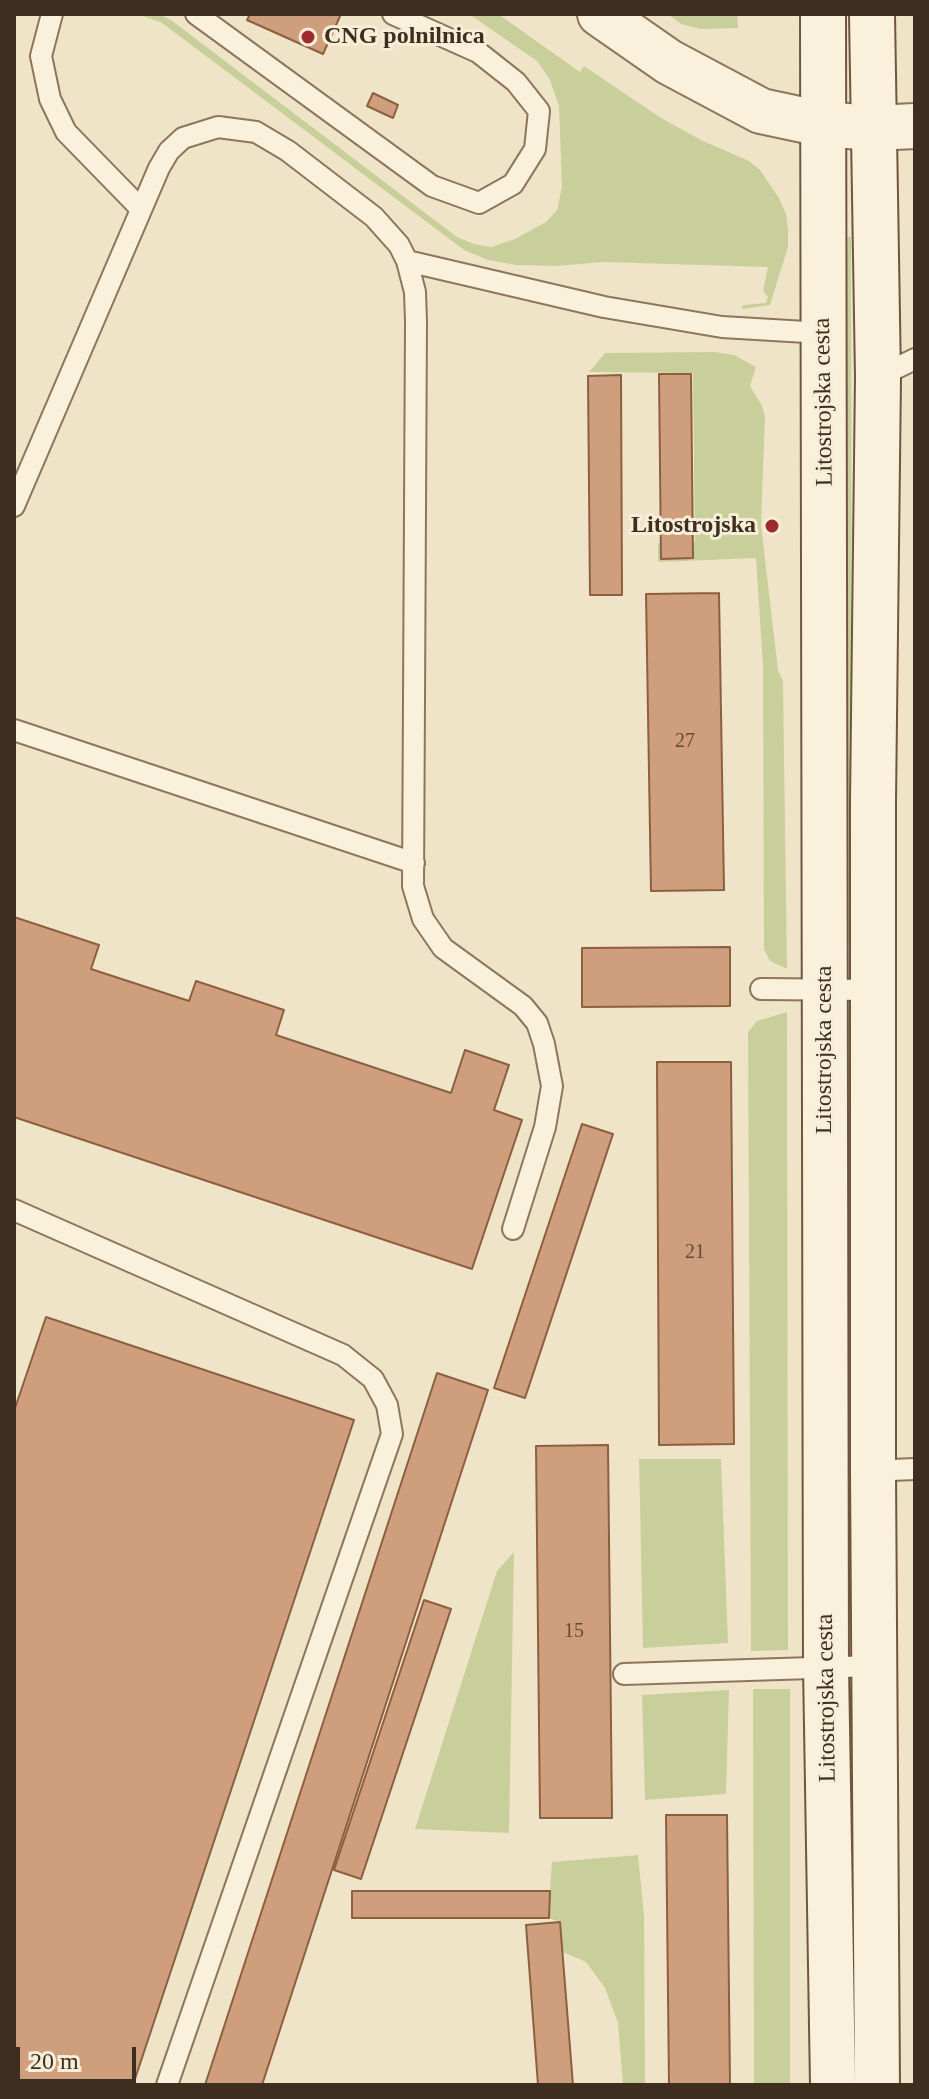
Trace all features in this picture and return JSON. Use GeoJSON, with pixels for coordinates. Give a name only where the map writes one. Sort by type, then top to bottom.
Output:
{"type":"FeatureCollection","features":[{"type":"Feature","properties":{"kind":"main road"},"geometry":{"type":"LineString","coordinates":[[600,14],[669,62],[761,111],[822,124],[894,127]]}},
{"type":"Feature","properties":{"kind":"main road","name":"Litostrojska cesta"},"geometry":{"type":"LineString","coordinates":[[823,14],[826,1667],[833,2085]]}},
{"type":"Feature","properties":{"kind":"main road","name":"Litostrojska cesta"},"geometry":{"type":"LineString","coordinates":[[872,14],[894,127],[897,368],[873,990],[894,1470],[874,1666],[877,2085]]}},
{"type":"Feature","properties":{"kind":"lane"},"geometry":{"type":"LineString","coordinates":[[52,14],[41,56],[50,99],[66,132],[141,209]]}},
{"type":"Feature","properties":{"kind":"lane"},"geometry":{"type":"LineString","coordinates":[[196,14],[432,186],[479,203],[513,184],[535,149],[539,111],[516,82],[478,52],[393,14]]}},
{"type":"Feature","properties":{"kind":"lane"},"geometry":{"type":"LineString","coordinates":[[14,506],[141,209],[169,151],[183,138],[218,127],[256,132],[288,151],[374,217],[399,245],[407,261],[415,292],[416,322],[416,902],[430,931],[443,948],[523,1006],[537,1023],[544,1044],[552,1086],[545,1127],[513,1229]]}},
{"type":"Feature","properties":{"kind":"lane"},"geometry":{"type":"LineString","coordinates":[[407,261],[519,289],[692,322],[757,331],[823,333]]}},
{"type":"Feature","properties":{"kind":"lane"},"geometry":{"type":"LineString","coordinates":[[14,730],[414,863]]}},
{"type":"Feature","properties":{"kind":"lane"},"geometry":{"type":"LineString","coordinates":[[761,989],[873,990]]}},
{"type":"Feature","properties":{"kind":"lane"},"geometry":{"type":"LineString","coordinates":[[14,1210],[343,1355],[373,1379],[387,1405],[392,1434],[167,2085]]}},
{"type":"Feature","properties":{"kind":"lane"},"geometry":{"type":"LineString","coordinates":[[827,1471],[894,1470]]}},
{"type":"Feature","properties":{"kind":"lane"},"geometry":{"type":"LineString","coordinates":[[624,1674],[874,1666]]}},
{"type":"Feature","properties":{"kind":"green space"},"geometry":{"type":"Polygon","coordinates":[[[138,14],[159,14],[171,20],[457,237],[491,247],[515,239],[546,222],[557,210],[562,187],[559,106],[550,80],[537,61],[469,14],[498,14],[580,72],[584,66],[661,118],[749,161],[760,170],[779,198],[788,229],[788,247],[770,305],[742,309],[743,305],[766,303],[768,297],[763,291],[768,267],[603,262],[557,266],[516,265],[488,260],[464,250],[162,23],[138,14]]]}},
{"type":"Feature","properties":{"kind":"green space"},"geometry":{"type":"Polygon","coordinates":[[[668,14],[737,14],[738,28],[701,29],[681,24],[668,14]]]}},
{"type":"Feature","properties":{"kind":"green space"},"geometry":{"type":"Polygon","coordinates":[[[843,237],[851,237],[852,943],[844,943],[843,237]]]}},
{"type":"Feature","properties":{"kind":"green space"},"geometry":{"type":"Polygon","coordinates":[[[714,352],[734,355],[756,367],[750,386],[765,417],[761,525],[778,670],[783,681],[787,969],[770,961],[764,949],[763,666],[756,558],[658,562],[658,543],[695,542],[693,373],[589,372],[605,353],[714,352]]]}},
{"type":"Feature","properties":{"kind":"green space"},"geometry":{"type":"Polygon","coordinates":[[[845,1009],[853,1009],[853,1440],[846,1439],[845,1009]]]}},
{"type":"Feature","properties":{"kind":"green space"},"geometry":{"type":"Polygon","coordinates":[[[787,1012],[788,1650],[751,1651],[748,1032],[757,1021],[787,1012]]]}},
{"type":"Feature","properties":{"kind":"green space"},"geometry":{"type":"Polygon","coordinates":[[[639,1459],[721,1459],[728,1643],[643,1648],[639,1459]]]}},
{"type":"Feature","properties":{"kind":"green space"},"geometry":{"type":"Polygon","coordinates":[[[514,1552],[509,1833],[415,1829],[497,1571],[514,1552]]]}},
{"type":"Feature","properties":{"kind":"green space"},"geometry":{"type":"Polygon","coordinates":[[[753,1689],[790,1689],[790,2085],[754,2085],[753,1689]]]}},
{"type":"Feature","properties":{"kind":"green space"},"geometry":{"type":"Polygon","coordinates":[[[729,1690],[726,1794],[645,1800],[642,1695],[729,1690]]]}},
{"type":"Feature","properties":{"kind":"green space"},"geometry":{"type":"Polygon","coordinates":[[[847,1702],[855,1702],[855,2085],[848,2085],[847,1702]]]}},
{"type":"Feature","properties":{"kind":"green space"},"geometry":{"type":"Polygon","coordinates":[[[638,1855],[644,1915],[645,2085],[623,2085],[618,2023],[605,1988],[586,1962],[563,1952],[560,1922],[549,1918],[550,1891],[552,1862],[638,1855]]]}},
{"type":"Feature","properties":{"kind":"building","name":"CNG polnilnica"},"geometry":{"type":"Polygon","coordinates":[[[250,14],[341,14],[323,54],[247,20],[250,14]]]}},
{"type":"Feature","properties":{"kind":"building"},"geometry":{"type":"Polygon","coordinates":[[[373,93],[398,105],[393,118],[367,106],[373,93]]]}},
{"type":"Feature","properties":{"kind":"building"},"geometry":{"type":"Polygon","coordinates":[[[659,374],[691,374],[693,558],[661,559],[659,374]]]}},
{"type":"Feature","properties":{"kind":"building"},"geometry":{"type":"Polygon","coordinates":[[[621,375],[622,595],[590,595],[588,376],[621,375]]]}},
{"type":"Feature","properties":{"kind":"building"},"geometry":{"type":"Polygon","coordinates":[[[719,593],[724,890],[651,891],[646,594],[719,593]]]}},
{"type":"Feature","properties":{"kind":"building"},"geometry":{"type":"Polygon","coordinates":[[[14,917],[99,945],[91,969],[189,1001],[196,981],[284,1010],[276,1035],[451,1093],[465,1050],[509,1065],[494,1110],[522,1120],[472,1269],[14,1117],[14,917]]]}},
{"type":"Feature","properties":{"kind":"building"},"geometry":{"type":"Polygon","coordinates":[[[730,947],[730,1006],[582,1007],[582,948],[730,947]]]}},
{"type":"Feature","properties":{"kind":"building"},"geometry":{"type":"Polygon","coordinates":[[[657,1062],[731,1062],[734,1444],[659,1445],[657,1062]]]}},
{"type":"Feature","properties":{"kind":"building"},"geometry":{"type":"Polygon","coordinates":[[[582,1124],[613,1134],[525,1398],[494,1388],[582,1124]]]}},
{"type":"Feature","properties":{"kind":"building"},"geometry":{"type":"Polygon","coordinates":[[[46,1317],[354,1420],[133,2085],[14,2085],[14,1411],[46,1317]]]}},
{"type":"Feature","properties":{"kind":"building"},"geometry":{"type":"Polygon","coordinates":[[[437,1373],[488,1390],[262,2085],[205,2085],[437,1373]]]}},
{"type":"Feature","properties":{"kind":"building"},"geometry":{"type":"Polygon","coordinates":[[[608,1445],[612,1818],[540,1818],[536,1446],[608,1445]]]}},
{"type":"Feature","properties":{"kind":"building"},"geometry":{"type":"Polygon","coordinates":[[[424,1600],[451,1609],[361,1879],[334,1870],[424,1600]]]}},
{"type":"Feature","properties":{"kind":"building"},"geometry":{"type":"Polygon","coordinates":[[[666,1815],[727,1815],[730,2085],[669,2085],[666,1815]]]}},
{"type":"Feature","properties":{"kind":"building"},"geometry":{"type":"Polygon","coordinates":[[[352,1891],[550,1891],[549,1918],[352,1918],[352,1891]]]}},
{"type":"Feature","properties":{"kind":"building"},"geometry":{"type":"Polygon","coordinates":[[[560,1922],[573,2085],[538,2085],[526,1925],[560,1922]]]}},
{"type":"Feature","properties":{"kind":"place","name":"CNG polnilnica"},"geometry":{"type":"Point","coordinates":[308,37]}},
{"type":"Feature","properties":{"kind":"place","name":"Litostrojska"},"geometry":{"type":"Point","coordinates":[772,526]}}]}
